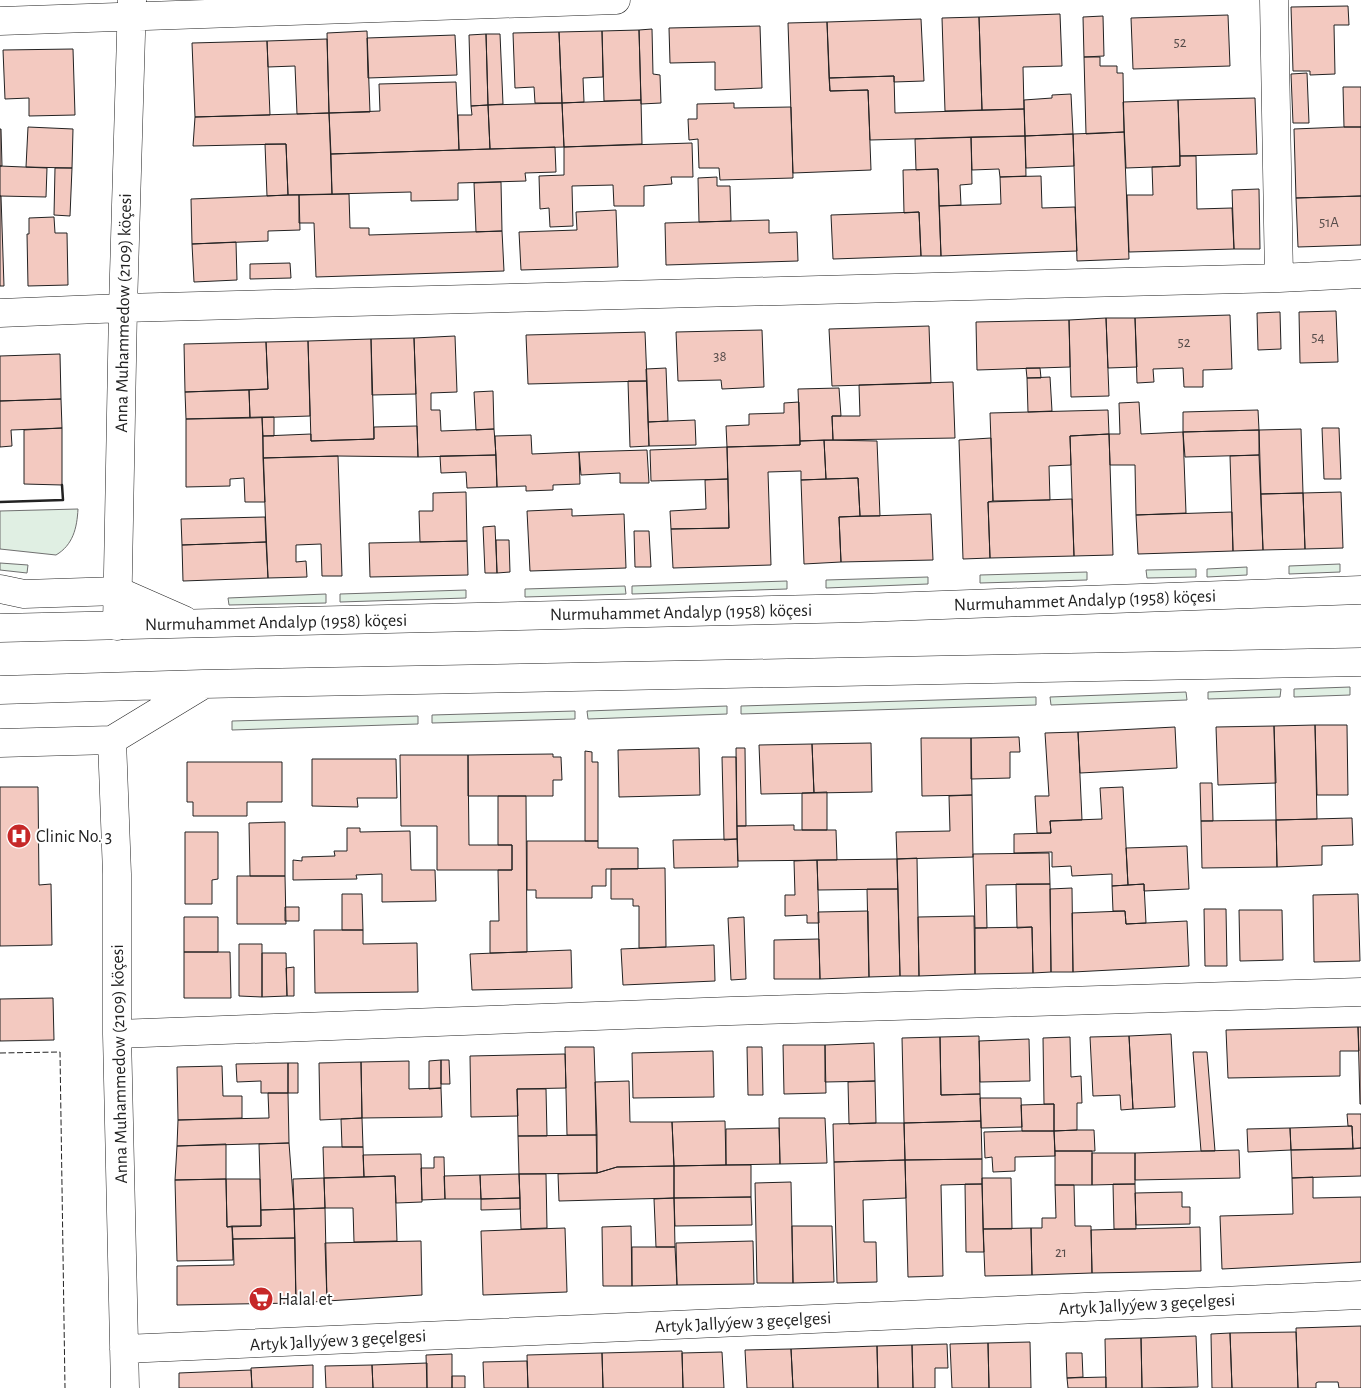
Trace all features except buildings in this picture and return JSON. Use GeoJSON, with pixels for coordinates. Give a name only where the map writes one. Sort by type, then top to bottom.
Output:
{"type":"FeatureCollection","features":[{"type":"Feature","properties":{"kind":"street"},"geometry":{"type":"LineString","coordinates":[[0,21],[132,8],[616,0]]}},
{"type":"Feature","properties":{"kind":"street"},"geometry":{"type":"LineString","coordinates":[[1274,0],[1279,278]]}},
{"type":"Feature","properties":{"kind":"street","name":"Anna Muhammedow (2109) köçesi"},"geometry":{"type":"LineString","coordinates":[[117,626],[122,308],[132,8]]}},
{"type":"Feature","properties":{"kind":"street"},"geometry":{"type":"LineString","coordinates":[[0,313],[122,308],[1279,278],[1361,274]]}},
{"type":"Feature","properties":{"kind":"street"},"geometry":{"type":"LineString","coordinates":[[0,589],[24,594],[118,591],[192,623]]}},
{"type":"Feature","properties":{"kind":"street","name":"Nurmuhammet Andalyp (1958) köçesi"},"geometry":{"type":"LineString","coordinates":[[0,628],[860,608],[1361,590]]}},
{"type":"Feature","properties":{"kind":"street"},"geometry":{"type":"LineString","coordinates":[[0,706],[11,690],[203,684],[1361,662]]}},
{"type":"Feature","properties":{"kind":"street"},"geometry":{"type":"LineString","coordinates":[[0,743],[112,740],[203,684]]}},
{"type":"Feature","properties":{"kind":"street","name":"Anna Muhammedow (2109) köçesi"},"geometry":{"type":"LineString","coordinates":[[112,740],[117,874],[117,1034],[125,1388]]}},
{"type":"Feature","properties":{"kind":"street"},"geometry":{"type":"LineString","coordinates":[[117,1034],[731,1011],[1361,992]]}},
{"type":"Feature","properties":{"kind":"street","name":"Artyk Jallyýew 3 geçelgesi"},"geometry":{"type":"LineString","coordinates":[[124,1350],[1361,1294]]}},
{"type":"Feature","properties":{"kind":"green space"},"geometry":{"type":"Polygon","coordinates":[[[78,509],[77,523],[73,535],[62,551],[56,555],[0,549],[0,511],[78,509]]]}},
{"type":"Feature","properties":{"kind":"green space"},"geometry":{"type":"Polygon","coordinates":[[[0,563],[28,565],[27,573],[0,570],[0,563]]]}},
{"type":"Feature","properties":{"kind":"green space"},"geometry":{"type":"Polygon","coordinates":[[[1340,564],[1340,572],[1289,574],[1289,566],[1340,564]]]}},
{"type":"Feature","properties":{"kind":"green space"},"geometry":{"type":"Polygon","coordinates":[[[1247,567],[1247,575],[1207,577],[1207,569],[1247,567]]]}},
{"type":"Feature","properties":{"kind":"green space"},"geometry":{"type":"Polygon","coordinates":[[[1196,569],[1196,577],[1147,578],[1146,570],[1196,569]]]}},
{"type":"Feature","properties":{"kind":"green space"},"geometry":{"type":"Polygon","coordinates":[[[1087,572],[1087,580],[980,583],[980,575],[1087,572]]]}},
{"type":"Feature","properties":{"kind":"green space"},"geometry":{"type":"Polygon","coordinates":[[[928,577],[928,584],[826,588],[826,580],[928,577]]]}},
{"type":"Feature","properties":{"kind":"green space"},"geometry":{"type":"Polygon","coordinates":[[[787,581],[787,589],[632,594],[632,586],[787,581]]]}},
{"type":"Feature","properties":{"kind":"green space"},"geometry":{"type":"Polygon","coordinates":[[[625,586],[626,594],[525,597],[525,589],[625,586]]]}},
{"type":"Feature","properties":{"kind":"green space"},"geometry":{"type":"Polygon","coordinates":[[[466,590],[466,598],[340,602],[340,594],[466,590]]]}},
{"type":"Feature","properties":{"kind":"green space"},"geometry":{"type":"Polygon","coordinates":[[[326,594],[326,603],[229,605],[228,598],[326,594]]]}},
{"type":"Feature","properties":{"kind":"green space"},"geometry":{"type":"Polygon","coordinates":[[[1350,687],[1350,695],[1294,697],[1294,689],[1350,687]]]}},
{"type":"Feature","properties":{"kind":"green space"},"geometry":{"type":"Polygon","coordinates":[[[1281,689],[1280,697],[1208,699],[1208,692],[1281,689]]]}},
{"type":"Feature","properties":{"kind":"green space"},"geometry":{"type":"Polygon","coordinates":[[[1186,692],[1187,700],[1051,705],[1050,697],[1186,692]]]}},
{"type":"Feature","properties":{"kind":"green space"},"geometry":{"type":"Polygon","coordinates":[[[1036,697],[1036,705],[741,714],[741,706],[1036,697]]]}},
{"type":"Feature","properties":{"kind":"green space"},"geometry":{"type":"Polygon","coordinates":[[[727,706],[727,714],[588,719],[587,711],[727,706]]]}},
{"type":"Feature","properties":{"kind":"green space"},"geometry":{"type":"Polygon","coordinates":[[[575,711],[575,719],[432,723],[432,715],[575,711]]]}},
{"type":"Feature","properties":{"kind":"green space"},"geometry":{"type":"Polygon","coordinates":[[[418,716],[418,724],[232,730],[232,721],[418,716]]]}},
{"type":"Feature","properties":{"kind":"fence"},"geometry":{"type":"LineString","coordinates":[[0,1053],[60,1052],[65,1388]]}},
{"type":"Feature","properties":{"kind":"wall"},"geometry":{"type":"LineString","coordinates":[[0,502],[63,500],[62,485]]}},
{"type":"Feature","properties":{"kind":"place","name":"Clinic No. 3"},"geometry":{"type":"Point","coordinates":[19,836]}},
{"type":"Feature","properties":{"kind":"place","name":"Halal et"},"geometry":{"type":"Point","coordinates":[261,1299]}}]}
